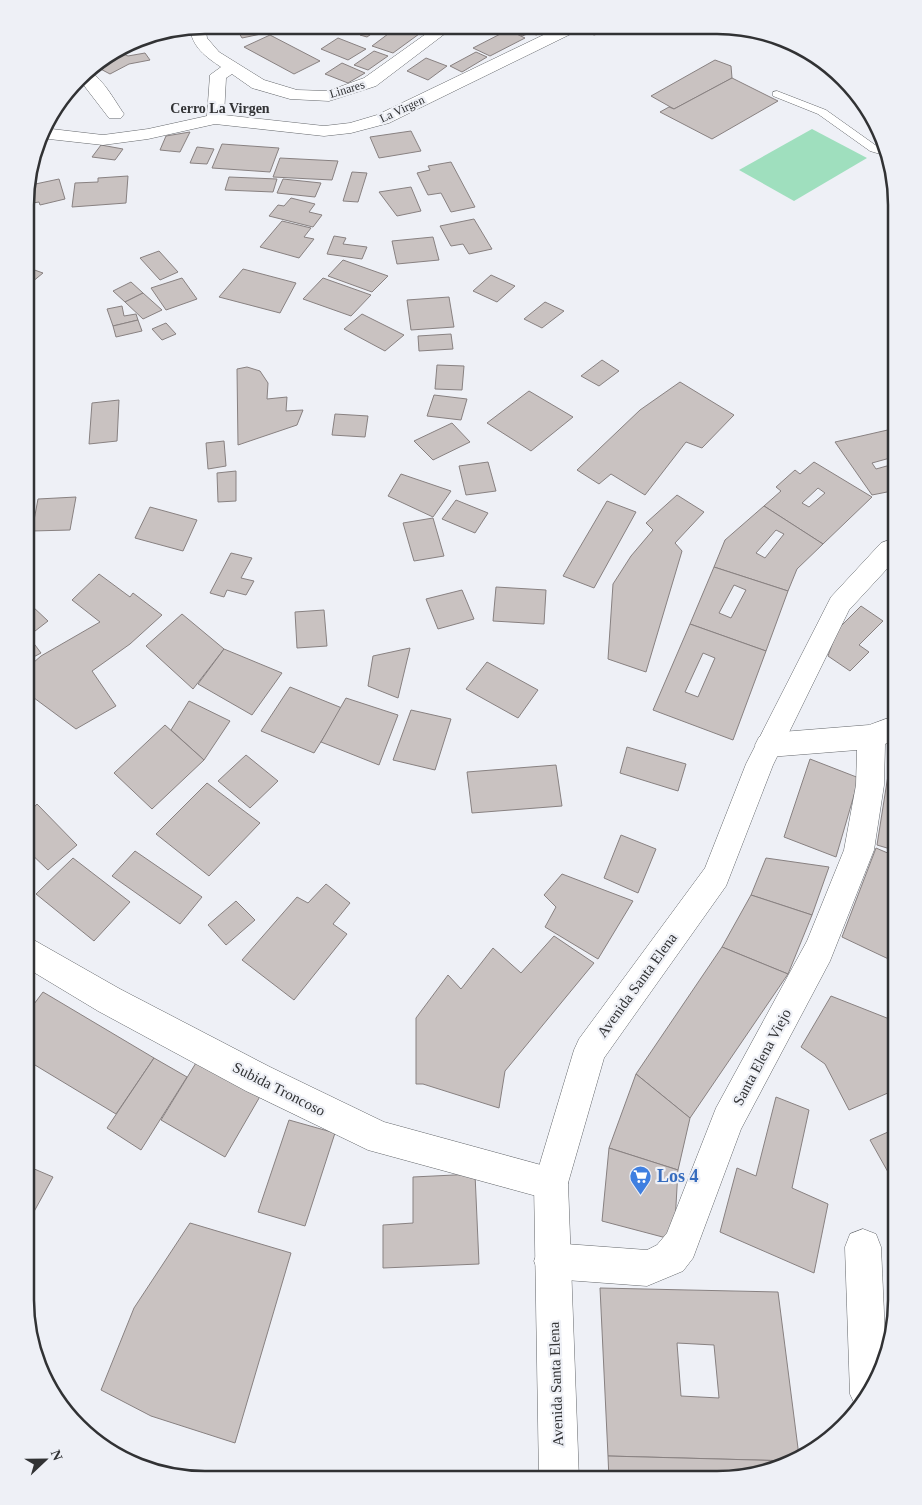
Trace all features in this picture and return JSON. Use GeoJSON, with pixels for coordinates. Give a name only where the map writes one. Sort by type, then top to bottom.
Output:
{"type":"FeatureCollection","features":[{"type":"Feature","properties":{"kind":"street","name":"Linares"},"geometry":{"type":"LineString","coordinates":[[199,34],[205,47],[232,68],[258,84],[296,95],[329,96],[370,82],[435,34]]}},
{"type":"Feature","properties":{"kind":"street","name":"La Virgen"},"geometry":{"type":"LineString","coordinates":[[49,133],[103,140],[148,134],[215,119],[324,131],[351,128],[383,119],[558,34]]}},
{"type":"Feature","properties":{"kind":"street"},"geometry":{"type":"LineString","coordinates":[[215,119],[217,102],[215,85],[218,75],[232,68]]}},
{"type":"Feature","properties":{"kind":"street"},"geometry":{"type":"LineString","coordinates":[[90,78],[105,104],[115,114]]}},
{"type":"Feature","properties":{"kind":"street","name":"Avenida Santa Elena"},"geometry":{"type":"LineString","coordinates":[[559,1471],[551,1183],[590,1050],[716,876],[769,745],[840,604],[888,552]]}},
{"type":"Feature","properties":{"kind":"street","name":"Santa Elena Viejo"},"geometry":{"type":"LineString","coordinates":[[552,1260],[647,1268],[670,1258],[680,1245],[728,1120],[819,950],[859,850],[870,785],[884,731],[769,745]]}},
{"type":"Feature","properties":{"kind":"street","name":"Subida Troncoso"},"geometry":{"type":"LineString","coordinates":[[34,955],[108,1000],[214,1056],[380,1138],[551,1183]]}},
{"type":"Feature","properties":{"kind":"street"},"geometry":{"type":"LineString","coordinates":[[863,1247],[868,1379]]}},
{"type":"Feature","properties":{"kind":"lane"},"geometry":{"type":"LineString","coordinates":[[777,94],[822,112],[879,150]]}},
{"type":"Feature","properties":{"kind":"green space"},"geometry":{"type":"Polygon","coordinates":[[[812,129],[867,158],[794,201],[739,170],[812,129]]]}},
{"type":"Feature","properties":{"kind":"building"},"geometry":{"type":"Polygon","coordinates":[[[240,34],[261,34],[242,38],[240,34]]]}},
{"type":"Feature","properties":{"kind":"building"},"geometry":{"type":"Polygon","coordinates":[[[361,34],[371,34],[367,37],[360,35],[361,34]]]}},
{"type":"Feature","properties":{"kind":"building"},"geometry":{"type":"Polygon","coordinates":[[[388,34],[419,34],[393,53],[372,46],[388,34]]]}},
{"type":"Feature","properties":{"kind":"building"},"geometry":{"type":"Polygon","coordinates":[[[500,34],[516,34],[525,38],[490,56],[473,48],[500,34]]]}},
{"type":"Feature","properties":{"kind":"building"},"geometry":{"type":"Polygon","coordinates":[[[270,35],[320,61],[294,74],[244,47],[270,35]]]}},
{"type":"Feature","properties":{"kind":"building"},"geometry":{"type":"Polygon","coordinates":[[[338,38],[366,49],[348,60],[321,49],[338,38]]]}},
{"type":"Feature","properties":{"kind":"building"},"geometry":{"type":"Polygon","coordinates":[[[374,51],[388,56],[368,70],[354,65],[374,51]]]}},
{"type":"Feature","properties":{"kind":"building"},"geometry":{"type":"Polygon","coordinates":[[[476,52],[487,57],[462,72],[450,66],[476,52]]]}},
{"type":"Feature","properties":{"kind":"building"},"geometry":{"type":"Polygon","coordinates":[[[145,53],[150,60],[129,64],[110,74],[101,69],[124,54],[128,56],[145,53]]]}},
{"type":"Feature","properties":{"kind":"building"},"geometry":{"type":"Polygon","coordinates":[[[426,58],[447,66],[428,80],[407,71],[426,58]]]}},
{"type":"Feature","properties":{"kind":"building"},"geometry":{"type":"Polygon","coordinates":[[[715,60],[731,66],[732,78],[674,109],[651,96],[715,60]]]}},
{"type":"Feature","properties":{"kind":"building"},"geometry":{"type":"Polygon","coordinates":[[[342,63],[365,73],[348,83],[325,74],[342,63]]]}},
{"type":"Feature","properties":{"kind":"building"},"geometry":{"type":"Polygon","coordinates":[[[732,78],[778,101],[712,139],[660,112],[669,107],[674,109],[732,78]]]}},
{"type":"Feature","properties":{"kind":"building"},"geometry":{"type":"Polygon","coordinates":[[[411,131],[421,151],[379,158],[370,137],[411,131]]]}},
{"type":"Feature","properties":{"kind":"building"},"geometry":{"type":"Polygon","coordinates":[[[190,132],[180,152],[160,150],[166,136],[190,132]]]}},
{"type":"Feature","properties":{"kind":"building"},"geometry":{"type":"Polygon","coordinates":[[[222,144],[279,148],[270,172],[212,168],[222,144]]]}},
{"type":"Feature","properties":{"kind":"building"},"geometry":{"type":"Polygon","coordinates":[[[101,145],[123,149],[115,160],[92,157],[101,145]]]}},
{"type":"Feature","properties":{"kind":"building"},"geometry":{"type":"Polygon","coordinates":[[[197,147],[214,149],[207,164],[190,163],[197,147]]]}},
{"type":"Feature","properties":{"kind":"building"},"geometry":{"type":"Polygon","coordinates":[[[280,158],[338,161],[332,180],[273,177],[280,158]]]}},
{"type":"Feature","properties":{"kind":"building"},"geometry":{"type":"Polygon","coordinates":[[[451,162],[475,207],[451,212],[441,193],[428,195],[417,173],[430,170],[428,166],[451,162]]]}},
{"type":"Feature","properties":{"kind":"building"},"geometry":{"type":"Polygon","coordinates":[[[352,172],[367,173],[358,202],[343,201],[352,172]]]}},
{"type":"Feature","properties":{"kind":"building"},"geometry":{"type":"Polygon","coordinates":[[[128,176],[126,203],[72,207],[75,183],[98,182],[98,178],[128,176]]]}},
{"type":"Feature","properties":{"kind":"building"},"geometry":{"type":"Polygon","coordinates":[[[229,177],[277,179],[273,192],[225,190],[229,177]]]}},
{"type":"Feature","properties":{"kind":"building"},"geometry":{"type":"Polygon","coordinates":[[[59,179],[65,199],[40,205],[39,202],[34,203],[35,184],[59,179]]]}},
{"type":"Feature","properties":{"kind":"building"},"geometry":{"type":"Polygon","coordinates":[[[283,179],[321,183],[315,197],[277,193],[283,179]]]}},
{"type":"Feature","properties":{"kind":"building"},"geometry":{"type":"Polygon","coordinates":[[[411,187],[421,211],[397,216],[379,192],[411,187]]]}},
{"type":"Feature","properties":{"kind":"building"},"geometry":{"type":"Polygon","coordinates":[[[291,198],[315,204],[309,212],[322,215],[313,227],[269,216],[278,205],[284,206],[291,198]]]}},
{"type":"Feature","properties":{"kind":"building"},"geometry":{"type":"Polygon","coordinates":[[[474,219],[492,249],[469,254],[463,244],[451,246],[440,226],[474,219]]]}},
{"type":"Feature","properties":{"kind":"building"},"geometry":{"type":"Polygon","coordinates":[[[282,221],[311,228],[304,237],[314,239],[299,258],[260,247],[282,221]]]}},
{"type":"Feature","properties":{"kind":"building"},"geometry":{"type":"Polygon","coordinates":[[[334,236],[346,238],[343,244],[367,247],[362,259],[327,254],[334,236]]]}},
{"type":"Feature","properties":{"kind":"building"},"geometry":{"type":"Polygon","coordinates":[[[433,237],[439,260],[397,264],[392,241],[433,237]]]}},
{"type":"Feature","properties":{"kind":"building"},"geometry":{"type":"Polygon","coordinates":[[[159,251],[178,272],[160,280],[140,258],[159,251]]]}},
{"type":"Feature","properties":{"kind":"building"},"geometry":{"type":"Polygon","coordinates":[[[343,260],[388,276],[372,292],[328,276],[343,260]]]}},
{"type":"Feature","properties":{"kind":"building"},"geometry":{"type":"Polygon","coordinates":[[[243,269],[296,283],[280,313],[219,297],[243,269]]]}},
{"type":"Feature","properties":{"kind":"building"},"geometry":{"type":"Polygon","coordinates":[[[34,270],[43,273],[34,280],[34,270]]]}},
{"type":"Feature","properties":{"kind":"building"},"geometry":{"type":"Polygon","coordinates":[[[491,275],[515,286],[497,302],[473,291],[491,275]]]}},
{"type":"Feature","properties":{"kind":"building"},"geometry":{"type":"Polygon","coordinates":[[[182,278],[197,299],[166,310],[151,288],[182,278]]]}},
{"type":"Feature","properties":{"kind":"building"},"geometry":{"type":"Polygon","coordinates":[[[323,278],[371,295],[351,316],[303,299],[323,278]]]}},
{"type":"Feature","properties":{"kind":"building"},"geometry":{"type":"Polygon","coordinates":[[[131,282],[143,293],[125,302],[113,291],[131,282]]]}},
{"type":"Feature","properties":{"kind":"building"},"geometry":{"type":"Polygon","coordinates":[[[143,293],[162,310],[143,319],[125,302],[143,293]]]}},
{"type":"Feature","properties":{"kind":"building"},"geometry":{"type":"Polygon","coordinates":[[[449,297],[454,327],[411,330],[407,300],[449,297]]]}},
{"type":"Feature","properties":{"kind":"building"},"geometry":{"type":"Polygon","coordinates":[[[545,302],[564,311],[542,328],[524,319],[545,302]]]}},
{"type":"Feature","properties":{"kind":"building"},"geometry":{"type":"Polygon","coordinates":[[[122,306],[124,316],[136,314],[138,320],[113,326],[107,309],[122,306]]]}},
{"type":"Feature","properties":{"kind":"building"},"geometry":{"type":"Polygon","coordinates":[[[362,314],[404,335],[385,351],[344,329],[362,314]]]}},
{"type":"Feature","properties":{"kind":"building"},"geometry":{"type":"Polygon","coordinates":[[[138,320],[142,331],[116,337],[113,326],[138,320]]]}},
{"type":"Feature","properties":{"kind":"building"},"geometry":{"type":"Polygon","coordinates":[[[166,323],[176,334],[162,340],[152,329],[166,323]]]}},
{"type":"Feature","properties":{"kind":"building"},"geometry":{"type":"Polygon","coordinates":[[[451,334],[453,349],[419,351],[418,336],[451,334]]]}},
{"type":"Feature","properties":{"kind":"building"},"geometry":{"type":"Polygon","coordinates":[[[602,360],[619,371],[599,386],[581,376],[602,360]]]}},
{"type":"Feature","properties":{"kind":"building"},"geometry":{"type":"Polygon","coordinates":[[[437,365],[464,366],[462,390],[435,389],[437,365]]]}},
{"type":"Feature","properties":{"kind":"building"},"geometry":{"type":"Polygon","coordinates":[[[247,367],[260,371],[268,383],[267,399],[287,397],[286,411],[303,410],[297,425],[238,445],[237,369],[247,367]]]}},
{"type":"Feature","properties":{"kind":"building"},"geometry":{"type":"Polygon","coordinates":[[[680,382],[734,415],[702,448],[686,442],[645,495],[611,474],[599,484],[577,470],[640,410],[680,382]]]}},
{"type":"Feature","properties":{"kind":"building"},"geometry":{"type":"Polygon","coordinates":[[[529,391],[573,417],[531,451],[487,423],[529,391]]]}},
{"type":"Feature","properties":{"kind":"building"},"geometry":{"type":"Polygon","coordinates":[[[434,395],[467,399],[461,420],[427,416],[434,395]]]}},
{"type":"Feature","properties":{"kind":"building"},"geometry":{"type":"Polygon","coordinates":[[[119,400],[117,441],[89,444],[92,403],[119,400]]]}},
{"type":"Feature","properties":{"kind":"building"},"geometry":{"type":"Polygon","coordinates":[[[335,414],[368,416],[365,437],[332,435],[335,414]]]}},
{"type":"Feature","properties":{"kind":"building"},"geometry":{"type":"Polygon","coordinates":[[[452,423],[470,442],[433,460],[414,441],[452,423]]]}},
{"type":"Feature","properties":{"kind":"building"},"geometry":{"type":"Polygon","coordinates":[[[888,430],[888,459],[872,463],[876,469],[888,466],[888,492],[872,495],[835,442],[888,430]]]}},
{"type":"Feature","properties":{"kind":"building"},"geometry":{"type":"Polygon","coordinates":[[[224,441],[226,466],[208,469],[206,443],[224,441]]]}},
{"type":"Feature","properties":{"kind":"building"},"geometry":{"type":"Polygon","coordinates":[[[488,462],[496,491],[466,495],[459,466],[488,462]]]}},
{"type":"Feature","properties":{"kind":"building"},"geometry":{"type":"Polygon","coordinates":[[[814,462],[872,497],[823,544],[764,506],[781,491],[776,487],[795,470],[800,474],[814,462]],[[818,488],[802,503],[809,507],[825,493],[818,488]]]}},
{"type":"Feature","properties":{"kind":"building"},"geometry":{"type":"Polygon","coordinates":[[[236,471],[236,501],[218,502],[217,473],[236,471]]]}},
{"type":"Feature","properties":{"kind":"building"},"geometry":{"type":"Polygon","coordinates":[[[401,474],[451,491],[433,517],[388,496],[401,474]]]}},
{"type":"Feature","properties":{"kind":"building"},"geometry":{"type":"Polygon","coordinates":[[[677,495],[704,512],[675,543],[682,551],[646,672],[608,659],[613,584],[631,556],[653,530],[646,523],[677,495]]]}},
{"type":"Feature","properties":{"kind":"building"},"geometry":{"type":"Polygon","coordinates":[[[76,497],[70,530],[34,531],[38,499],[76,497]]]}},
{"type":"Feature","properties":{"kind":"building"},"geometry":{"type":"Polygon","coordinates":[[[456,500],[488,513],[475,533],[442,519],[456,500]]]}},
{"type":"Feature","properties":{"kind":"building"},"geometry":{"type":"Polygon","coordinates":[[[607,501],[636,512],[594,588],[563,576],[607,501]]]}},
{"type":"Feature","properties":{"kind":"building"},"geometry":{"type":"Polygon","coordinates":[[[764,506],[823,544],[797,569],[788,591],[714,567],[725,540],[764,506]],[[776,530],[756,553],[765,558],[784,534],[776,530]]]}},
{"type":"Feature","properties":{"kind":"building"},"geometry":{"type":"Polygon","coordinates":[[[150,507],[197,520],[183,551],[135,538],[150,507]]]}},
{"type":"Feature","properties":{"kind":"building"},"geometry":{"type":"Polygon","coordinates":[[[433,518],[444,556],[414,561],[403,523],[433,518]]]}},
{"type":"Feature","properties":{"kind":"building"},"geometry":{"type":"Polygon","coordinates":[[[231,553],[252,558],[241,578],[254,581],[246,595],[227,590],[224,597],[210,593],[231,553]]]}},
{"type":"Feature","properties":{"kind":"building"},"geometry":{"type":"Polygon","coordinates":[[[714,567],[788,591],[766,651],[690,624],[714,567]],[[734,585],[719,613],[731,618],[746,590],[734,585]]]}},
{"type":"Feature","properties":{"kind":"building"},"geometry":{"type":"Polygon","coordinates":[[[99,574],[130,597],[133,593],[162,615],[130,644],[92,671],[116,706],[76,729],[34,698],[34,662],[41,656],[100,622],[72,600],[99,574]]]}},
{"type":"Feature","properties":{"kind":"building"},"geometry":{"type":"Polygon","coordinates":[[[496,587],[546,590],[544,624],[493,621],[496,587]]]}},
{"type":"Feature","properties":{"kind":"building"},"geometry":{"type":"Polygon","coordinates":[[[462,590],[474,619],[438,629],[426,599],[462,590]]]}},
{"type":"Feature","properties":{"kind":"building"},"geometry":{"type":"Polygon","coordinates":[[[861,606],[883,621],[859,645],[869,652],[850,671],[828,656],[837,630],[861,606]]]}},
{"type":"Feature","properties":{"kind":"building"},"geometry":{"type":"Polygon","coordinates":[[[34,608],[48,621],[34,632],[34,608]]]}},
{"type":"Feature","properties":{"kind":"building"},"geometry":{"type":"Polygon","coordinates":[[[324,610],[327,646],[297,648],[295,612],[324,610]]]}},
{"type":"Feature","properties":{"kind":"building"},"geometry":{"type":"Polygon","coordinates":[[[182,614],[224,649],[193,689],[146,646],[182,614]]]}},
{"type":"Feature","properties":{"kind":"building"},"geometry":{"type":"Polygon","coordinates":[[[690,624],[766,651],[733,740],[653,710],[690,624]],[[703,653],[685,692],[698,697],[715,658],[703,653]]]}},
{"type":"Feature","properties":{"kind":"building"},"geometry":{"type":"Polygon","coordinates":[[[34,644],[41,653],[34,657],[34,644]]]}},
{"type":"Feature","properties":{"kind":"building"},"geometry":{"type":"Polygon","coordinates":[[[410,648],[398,698],[368,686],[373,656],[410,648]]]}},
{"type":"Feature","properties":{"kind":"building"},"geometry":{"type":"Polygon","coordinates":[[[224,649],[282,673],[252,715],[198,684],[224,649]]]}},
{"type":"Feature","properties":{"kind":"building"},"geometry":{"type":"Polygon","coordinates":[[[487,662],[538,690],[518,718],[466,689],[487,662]]]}},
{"type":"Feature","properties":{"kind":"building"},"geometry":{"type":"Polygon","coordinates":[[[290,687],[342,708],[314,753],[261,731],[290,687]]]}},
{"type":"Feature","properties":{"kind":"building"},"geometry":{"type":"Polygon","coordinates":[[[346,698],[398,715],[379,765],[321,742],[346,698]]]}},
{"type":"Feature","properties":{"kind":"building"},"geometry":{"type":"Polygon","coordinates":[[[189,701],[230,721],[204,760],[171,730],[189,701]]]}},
{"type":"Feature","properties":{"kind":"building"},"geometry":{"type":"Polygon","coordinates":[[[411,710],[451,719],[435,770],[393,760],[411,710]]]}},
{"type":"Feature","properties":{"kind":"building"},"geometry":{"type":"Polygon","coordinates":[[[165,725],[204,760],[152,809],[114,773],[165,725]]]}},
{"type":"Feature","properties":{"kind":"building"},"geometry":{"type":"Polygon","coordinates":[[[627,747],[686,764],[678,791],[620,773],[627,747]]]}},
{"type":"Feature","properties":{"kind":"building"},"geometry":{"type":"Polygon","coordinates":[[[246,755],[278,781],[250,808],[218,781],[246,755]]]}},
{"type":"Feature","properties":{"kind":"building"},"geometry":{"type":"Polygon","coordinates":[[[810,759],[859,778],[836,857],[784,837],[810,759]]]}},
{"type":"Feature","properties":{"kind":"building"},"geometry":{"type":"Polygon","coordinates":[[[556,765],[562,806],[472,813],[467,772],[556,765]]]}},
{"type":"Feature","properties":{"kind":"building"},"geometry":{"type":"Polygon","coordinates":[[[888,775],[888,848],[877,845],[888,775]]]}},
{"type":"Feature","properties":{"kind":"building"},"geometry":{"type":"Polygon","coordinates":[[[207,783],[260,823],[209,876],[156,834],[207,783]]]}},
{"type":"Feature","properties":{"kind":"building"},"geometry":{"type":"Polygon","coordinates":[[[37,804],[77,845],[48,870],[34,857],[34,807],[37,804]]]}},
{"type":"Feature","properties":{"kind":"building"},"geometry":{"type":"Polygon","coordinates":[[[621,835],[656,849],[638,893],[604,878],[621,835]]]}},
{"type":"Feature","properties":{"kind":"building"},"geometry":{"type":"Polygon","coordinates":[[[876,848],[888,853],[888,959],[842,937],[876,848]]]}},
{"type":"Feature","properties":{"kind":"building"},"geometry":{"type":"Polygon","coordinates":[[[135,851],[202,897],[180,924],[112,876],[135,851]]]}},
{"type":"Feature","properties":{"kind":"building"},"geometry":{"type":"Polygon","coordinates":[[[73,858],[130,902],[94,941],[36,894],[73,858]]]}},
{"type":"Feature","properties":{"kind":"building"},"geometry":{"type":"Polygon","coordinates":[[[766,858],[829,867],[812,915],[751,895],[766,858]]]}},
{"type":"Feature","properties":{"kind":"building"},"geometry":{"type":"Polygon","coordinates":[[[562,874],[633,901],[598,959],[545,927],[556,907],[544,895],[562,874]]]}},
{"type":"Feature","properties":{"kind":"building"},"geometry":{"type":"Polygon","coordinates":[[[326,884],[350,903],[333,924],[347,934],[294,1000],[242,960],[297,897],[308,903],[326,884]]]}},
{"type":"Feature","properties":{"kind":"building"},"geometry":{"type":"Polygon","coordinates":[[[751,895],[812,915],[788,974],[722,947],[751,895]]]}},
{"type":"Feature","properties":{"kind":"building"},"geometry":{"type":"Polygon","coordinates":[[[236,901],[255,920],[226,945],[208,925],[236,901]]]}},
{"type":"Feature","properties":{"kind":"building"},"geometry":{"type":"Polygon","coordinates":[[[554,936],[594,963],[505,1071],[499,1108],[423,1084],[416,1084],[416,1018],[448,975],[461,989],[493,948],[521,973],[554,936]]]}},
{"type":"Feature","properties":{"kind":"building"},"geometry":{"type":"Polygon","coordinates":[[[722,947],[788,974],[690,1118],[636,1074],[722,947]]]}},
{"type":"Feature","properties":{"kind":"building"},"geometry":{"type":"Polygon","coordinates":[[[43,992],[154,1058],[116,1114],[34,1064],[34,1004],[43,992]]]}},
{"type":"Feature","properties":{"kind":"building"},"geometry":{"type":"Polygon","coordinates":[[[831,996],[888,1018],[888,1093],[849,1110],[825,1064],[801,1047],[831,996]]]}},
{"type":"Feature","properties":{"kind":"building"},"geometry":{"type":"Polygon","coordinates":[[[154,1058],[187,1077],[141,1150],[107,1128],[154,1058]]]}},
{"type":"Feature","properties":{"kind":"building"},"geometry":{"type":"Polygon","coordinates":[[[199,1058],[262,1093],[225,1157],[161,1120],[199,1058]]]}},
{"type":"Feature","properties":{"kind":"building"},"geometry":{"type":"Polygon","coordinates":[[[636,1074],[690,1118],[678,1170],[609,1148],[636,1074]]]}},
{"type":"Feature","properties":{"kind":"building"},"geometry":{"type":"Polygon","coordinates":[[[776,1097],[809,1110],[792,1188],[828,1204],[814,1273],[720,1232],[737,1168],[756,1176],[776,1097]]]}},
{"type":"Feature","properties":{"kind":"building"},"geometry":{"type":"Polygon","coordinates":[[[289,1120],[335,1133],[305,1226],[258,1212],[289,1120]]]}},
{"type":"Feature","properties":{"kind":"building"},"geometry":{"type":"Polygon","coordinates":[[[888,1132],[888,1172],[870,1140],[888,1132]]]}},
{"type":"Feature","properties":{"kind":"building","name":"Los 4"},"geometry":{"type":"Polygon","coordinates":[[[609,1148],[678,1170],[674,1240],[602,1221],[609,1148]]]}},
{"type":"Feature","properties":{"kind":"building"},"geometry":{"type":"Polygon","coordinates":[[[34,1169],[53,1177],[34,1212],[34,1169]]]}},
{"type":"Feature","properties":{"kind":"building"},"geometry":{"type":"Polygon","coordinates":[[[475,1174],[479,1264],[383,1268],[383,1225],[413,1223],[413,1177],[475,1174]]]}},
{"type":"Feature","properties":{"kind":"building"},"geometry":{"type":"Polygon","coordinates":[[[190,1223],[291,1253],[235,1443],[151,1416],[101,1390],[134,1308],[190,1223]]]}},
{"type":"Feature","properties":{"kind":"building"},"geometry":{"type":"Polygon","coordinates":[[[600,1288],[778,1292],[798,1450],[776,1461],[608,1456],[600,1288]],[[677,1343],[681,1396],[719,1398],[714,1345],[677,1343]]]}},
{"type":"Feature","properties":{"kind":"building"},"geometry":{"type":"Polygon","coordinates":[[[608,1456],[776,1461],[740,1470],[609,1471],[608,1456]]]}},
{"type":"Feature","properties":{"kind":"place","name":"Los 4"},"geometry":{"type":"Point","coordinates":[641,1195]}},
{"type":"Feature","properties":{"kind":"district","name":"Cerro La Virgen"},"geometry":{"type":"Point","coordinates":[220,108]}}]}
